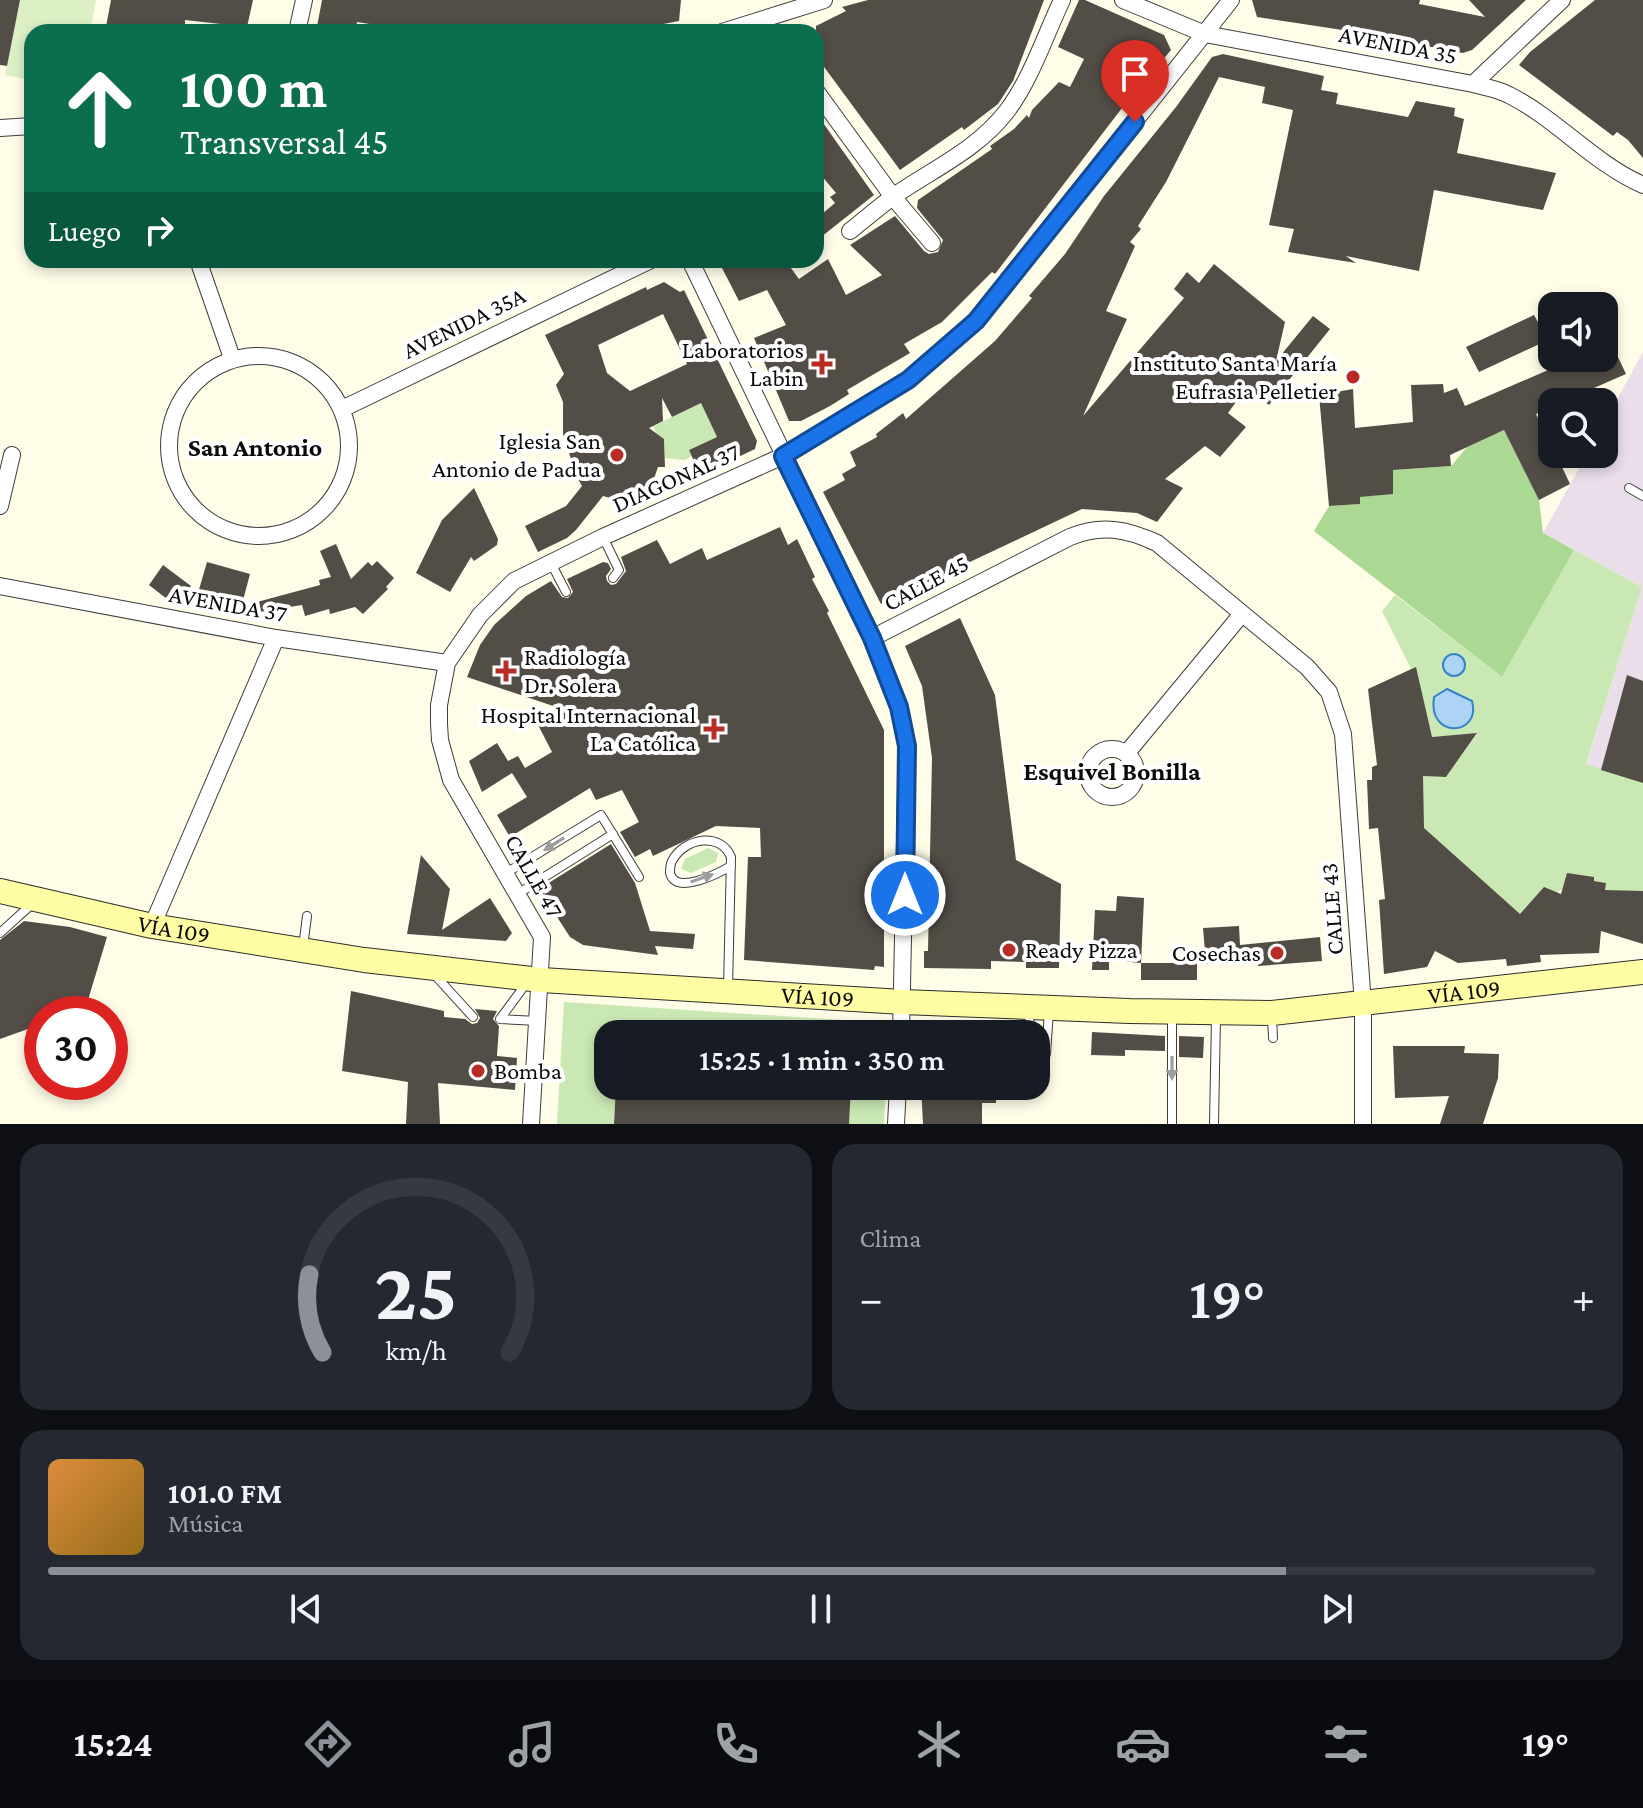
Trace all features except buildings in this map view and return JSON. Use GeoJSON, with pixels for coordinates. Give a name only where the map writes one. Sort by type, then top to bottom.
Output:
{"type":"FeatureCollection","features":[{"type":"Feature","properties":{"kind":"main road","name":"VÍA 109"},"geometry":{"type":"LineString","coordinates":[[0,891],[152,926],[302,951],[427,967],[535,979],[903,1002],[1272,1013],[1643,972]]}},
{"type":"Feature","properties":{"kind":"street"},"geometry":{"type":"LineString","coordinates":[[299,24],[304,0]]}},
{"type":"Feature","properties":{"kind":"street"},"geometry":{"type":"LineString","coordinates":[[775,24],[824,0]]}},
{"type":"Feature","properties":{"kind":"street"},"geometry":{"type":"LineString","coordinates":[[850,231],[893,197],[961,154],[996,124],[1024,82],[1062,0]]}},
{"type":"Feature","properties":{"kind":"street","name":"AVENIDA 35"},"geometry":{"type":"LineString","coordinates":[[1123,0],[1205,34],[1473,84],[1505,93],[1524,103],[1577,144],[1643,185]]}},
{"type":"Feature","properties":{"kind":"street"},"geometry":{"type":"LineString","coordinates":[[1205,34],[1231,0]]}},
{"type":"Feature","properties":{"kind":"street"},"geometry":{"type":"LineString","coordinates":[[1473,84],[1562,0]]}},
{"type":"Feature","properties":{"kind":"street","name":"DIAGONAL 37"},"geometry":{"type":"LineString","coordinates":[[447,663],[470,627],[514,581],[783,456],[908,380],[976,321],[1205,34]]}},
{"type":"Feature","properties":{"kind":"street"},"geometry":{"type":"LineString","coordinates":[[824,102],[893,197],[932,243]]}},
{"type":"Feature","properties":{"kind":"street"},"geometry":{"type":"LineString","coordinates":[[0,128],[24,126]]}},
{"type":"Feature","properties":{"kind":"street"},"geometry":{"type":"LineString","coordinates":[[201,268],[232,358]]}},
{"type":"Feature","properties":{"kind":"street","name":"AVENIDA 35A"},"geometry":{"type":"LineString","coordinates":[[342,409],[634,268]]}},
{"type":"Feature","properties":{"kind":"street"},"geometry":{"type":"LineString","coordinates":[[694,268],[872,638]]}},
{"type":"Feature","properties":{"kind":"street"},"geometry":{"type":"LineString","coordinates":[[262,356],[286,360],[309,370],[328,387],[342,409],[350,437],[349,467],[337,494],[318,516],[293,531],[264,538],[234,534],[208,521],[186,500],[172,474],[168,444],[173,416],[188,390],[210,370],[232,358],[262,356]]}},
{"type":"Feature","properties":{"kind":"street"},"geometry":{"type":"LineString","coordinates":[[0,506],[12,455]]}},
{"type":"Feature","properties":{"kind":"street","name":"CALLE 45"},"geometry":{"type":"LineString","coordinates":[[902,1020],[907,746],[899,707],[872,638],[1041,550],[1087,530],[1106,528],[1129,531],[1157,543],[1241,615]]}},
{"type":"Feature","properties":{"kind":"street","name":"AVENIDA 37"},"geometry":{"type":"LineString","coordinates":[[0,586],[276,638],[447,663]]}},
{"type":"Feature","properties":{"kind":"street"},"geometry":{"type":"LineString","coordinates":[[1126,754],[1241,615]]}},
{"type":"Feature","properties":{"kind":"street","name":"CALLE 43"},"geometry":{"type":"LineString","coordinates":[[1241,615],[1307,667],[1329,692],[1343,734],[1363,1004],[1363,1124]]}},
{"type":"Feature","properties":{"kind":"street"},"geometry":{"type":"LineString","coordinates":[[152,926],[276,638]]}},
{"type":"Feature","properties":{"kind":"street","name":"CALLE 47"},"geometry":{"type":"LineString","coordinates":[[447,663],[439,724],[448,771],[464,806],[519,893],[542,937],[535,979],[538,1021],[531,1124]]}},
{"type":"Feature","properties":{"kind":"street"},"geometry":{"type":"LineString","coordinates":[[896,1124],[897,1100]]}},
{"type":"Feature","properties":{"kind":"lane"},"geometry":{"type":"LineString","coordinates":[[1629,488],[1643,496]]}},
{"type":"Feature","properties":{"kind":"lane"},"geometry":{"type":"LineString","coordinates":[[603,537],[619,570],[613,578]]}},
{"type":"Feature","properties":{"kind":"lane"},"geometry":{"type":"LineString","coordinates":[[551,562],[566,592]]}},
{"type":"Feature","properties":{"kind":"lane"},"geometry":{"type":"LineString","coordinates":[[506,873],[601,815],[639,877]]}},
{"type":"Feature","properties":{"kind":"lane"},"geometry":{"type":"LineString","coordinates":[[519,893],[613,834]]}},
{"type":"Feature","properties":{"kind":"lane"},"geometry":{"type":"LineString","coordinates":[[728,990],[731,866],[728,849],[718,840],[706,839],[678,854],[671,862],[670,871],[678,883],[689,883],[731,866]]}},
{"type":"Feature","properties":{"kind":"lane"},"geometry":{"type":"LineString","coordinates":[[0,933],[35,900]]}},
{"type":"Feature","properties":{"kind":"lane"},"geometry":{"type":"LineString","coordinates":[[302,951],[307,916]]}},
{"type":"Feature","properties":{"kind":"lane"},"geometry":{"type":"LineString","coordinates":[[427,967],[473,1017]]}},
{"type":"Feature","properties":{"kind":"lane"},"geometry":{"type":"LineString","coordinates":[[535,979],[500,1019],[538,1021]]}},
{"type":"Feature","properties":{"kind":"lane"},"geometry":{"type":"LineString","coordinates":[[1035,1020],[1039,1007]]}},
{"type":"Feature","properties":{"kind":"lane"},"geometry":{"type":"LineString","coordinates":[[1039,1007],[1041,1020]]}},
{"type":"Feature","properties":{"kind":"lane"},"geometry":{"type":"LineString","coordinates":[[1172,1011],[1172,1124]]}},
{"type":"Feature","properties":{"kind":"lane"},"geometry":{"type":"LineString","coordinates":[[1214,1124],[1216,1012]]}},
{"type":"Feature","properties":{"kind":"lane"},"geometry":{"type":"LineString","coordinates":[[1272,1013],[1273,1038]]}},
{"type":"Feature","properties":{"kind":"shaded area"},"geometry":{"type":"Polygon","coordinates":[[[1643,352],[1643,784],[1586,765],[1642,587],[1543,533],[1579,468],[1618,468],[1618,398],[1643,352]]]}},
{"type":"Feature","properties":{"kind":"green space"},"geometry":{"type":"Polygon","coordinates":[[[20,0],[96,0],[92,24],[24,24],[24,79],[5,75],[20,0]]]}},
{"type":"Feature","properties":{"kind":"green space"},"geometry":{"type":"Polygon","coordinates":[[[701,403],[717,437],[689,450],[692,456],[685,460],[665,458],[664,439],[653,426],[701,403]]]}},
{"type":"Feature","properties":{"kind":"green space"},"geometry":{"type":"Polygon","coordinates":[[[1504,430],[1539,499],[1543,533],[1574,550],[1502,677],[1314,531],[1329,506],[1360,504],[1360,497],[1393,493],[1393,470],[1451,466],[1467,447],[1504,430]]]}},
{"type":"Feature","properties":{"kind":"green space"},"geometry":{"type":"Polygon","coordinates":[[[1574,550],[1642,587],[1586,764],[1643,783],[1643,892],[1639,891],[1635,901],[1621,891],[1605,890],[1606,883],[1594,881],[1594,877],[1566,887],[1549,905],[1538,943],[1416,821],[1423,776],[1446,777],[1477,734],[1375,741],[1369,689],[1411,669],[1382,611],[1395,595],[1502,677],[1574,550]]]}},
{"type":"Feature","properties":{"kind":"green space"},"geometry":{"type":"Polygon","coordinates":[[[708,848],[718,853],[716,862],[691,873],[681,869],[685,859],[708,848]]]}},
{"type":"Feature","properties":{"kind":"green space"},"geometry":{"type":"Polygon","coordinates":[[[564,1002],[843,1020],[594,1020],[594,1100],[615,1100],[614,1124],[557,1124],[564,1002]]]}},
{"type":"Feature","properties":{"kind":"green space"},"geometry":{"type":"Polygon","coordinates":[[[850,1100],[885,1100],[884,1124],[849,1124],[850,1100]]]}},
{"type":"Feature","properties":{"kind":"water"},"geometry":{"type":"Polygon","coordinates":[[[1454,654],[1462,657],[1465,665],[1462,673],[1454,676],[1446,673],[1443,665],[1446,657],[1454,654]]]}},
{"type":"Feature","properties":{"kind":"water"},"geometry":{"type":"Polygon","coordinates":[[[1447,689],[1472,701],[1473,713],[1463,726],[1454,728],[1438,721],[1434,697],[1447,689]]]}},
{"type":"Feature","properties":{"kind":"place","name":"Laboratorios Labin"},"geometry":{"type":"Point","coordinates":[822,364]}},
{"type":"Feature","properties":{"kind":"place","name":"Instituto Santa María Eufrasia Pelletier"},"geometry":{"type":"Point","coordinates":[1353,377]}},
{"type":"Feature","properties":{"kind":"place","name":"Iglesia San Antonio de Padua"},"geometry":{"type":"Point","coordinates":[617,455]}},
{"type":"Feature","properties":{"kind":"place","name":"Radiología Dr. Solera"},"geometry":{"type":"Point","coordinates":[506,671]}},
{"type":"Feature","properties":{"kind":"place","name":"Hospital Internacional La Católica"},"geometry":{"type":"Point","coordinates":[714,729]}},
{"type":"Feature","properties":{"kind":"place","name":"Ready Pizza"},"geometry":{"type":"Point","coordinates":[1009,950]}},
{"type":"Feature","properties":{"kind":"place","name":"Cosechas"},"geometry":{"type":"Point","coordinates":[1277,953]}},
{"type":"Feature","properties":{"kind":"place","name":"Bomba"},"geometry":{"type":"Point","coordinates":[478,1071]}},
{"type":"Feature","properties":{"kind":"district","name":"San Antonio"},"geometry":{"type":"Point","coordinates":[255,447]}},
{"type":"Feature","properties":{"kind":"district","name":"Esquivel Bonilla"},"geometry":{"type":"Point","coordinates":[1112,771]}},
{"type":"Feature","properties":{"kind":"route"},"geometry":{"type":"LineString","coordinates":[[905,895],[907,746],[899,707],[872,638],[783,456],[908,380],[976,321],[1135,122]]}}]}
